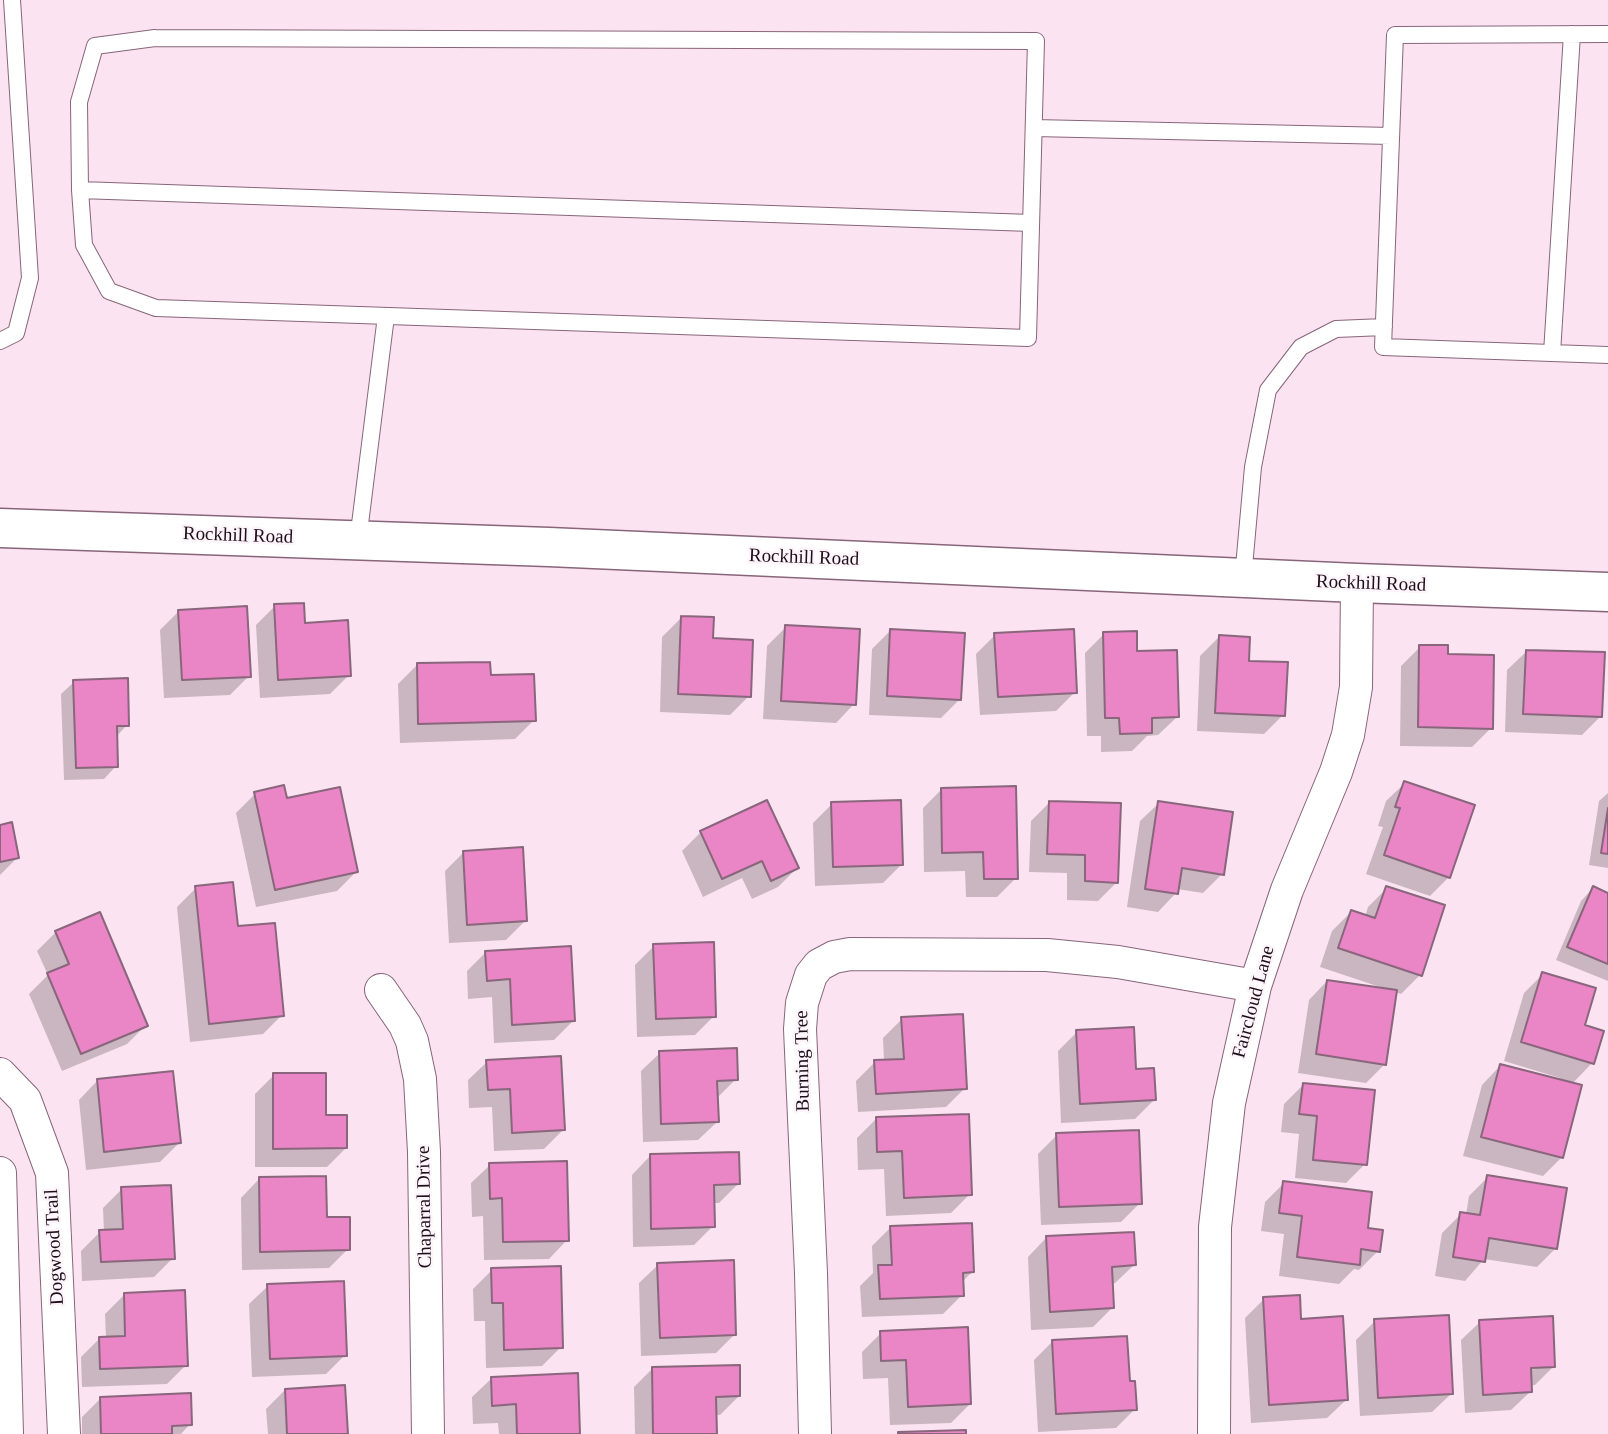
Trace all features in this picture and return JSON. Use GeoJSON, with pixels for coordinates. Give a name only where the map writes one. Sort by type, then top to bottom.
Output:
{"type":"FeatureCollection","features":[{"type":"Feature","properties":{"kind":"street","name":"Rockhill Road"},"geometry":{"type":"LineString","coordinates":[[0,528],[1608,592]]}},
{"type":"Feature","properties":{"kind":"street","name":"Faircloud Lane"},"geometry":{"type":"LineString","coordinates":[[1214,1434],[1215,1227],[1229,1103],[1255,986],[1287,890],[1336,772],[1348,735],[1356,687],[1357,583]]}},
{"type":"Feature","properties":{"kind":"street","name":"Burning Tree"},"geometry":{"type":"LineString","coordinates":[[815,1434],[800,1029],[802,1003],[811,975],[819,965],[834,957],[850,954],[1047,955],[1118,962],[1255,986]]}},
{"type":"Feature","properties":{"kind":"street","name":"Chaparral Drive"},"geometry":{"type":"LineString","coordinates":[[381,990],[405,1025],[412,1041],[420,1079],[424,1152],[428,1434]]}},
{"type":"Feature","properties":{"kind":"street","name":"Dogwood Trail"},"geometry":{"type":"LineString","coordinates":[[0,1074],[25,1100],[52,1173],[64,1434]]}},
{"type":"Feature","properties":{"kind":"street"},"geometry":{"type":"LineString","coordinates":[[7,1434],[0,1174],[38,1179],[52,1173]]}},
{"type":"Feature","properties":{"kind":"lane"},"geometry":{"type":"LineString","coordinates":[[0,341],[16,333],[30,278],[12,0]]}},
{"type":"Feature","properties":{"kind":"lane"},"geometry":{"type":"LineString","coordinates":[[1552,354],[1572,34]]}},
{"type":"Feature","properties":{"kind":"lane"},"geometry":{"type":"LineString","coordinates":[[1608,34],[1395,35],[1383,347],[1608,355]]}},
{"type":"Feature","properties":{"kind":"lane"},"geometry":{"type":"LineString","coordinates":[[155,38],[1036,41],[1034,128],[1028,338],[156,308],[108,291],[84,245],[79,102],[95,46],[155,38]]}},
{"type":"Feature","properties":{"kind":"lane"},"geometry":{"type":"LineString","coordinates":[[1034,128],[1391,136]]}},
{"type":"Feature","properties":{"kind":"lane"},"geometry":{"type":"LineString","coordinates":[[80,190],[1031,223]]}},
{"type":"Feature","properties":{"kind":"lane"},"geometry":{"type":"LineString","coordinates":[[358,541],[386,316]]}},
{"type":"Feature","properties":{"kind":"lane"},"geometry":{"type":"LineString","coordinates":[[1243,578],[1253,467],[1268,390],[1301,347],[1336,329],[1384,327]]}},
{"type":"Feature","properties":{"kind":"building"},"geometry":{"type":"Polygon","coordinates":[[[304,603],[305,623],[348,620],[351,676],[278,680],[274,604],[304,603]]]}},
{"type":"Feature","properties":{"kind":"building"},"geometry":{"type":"Polygon","coordinates":[[[247,606],[251,677],[182,680],[178,610],[247,606]]]}},
{"type":"Feature","properties":{"kind":"building"},"geometry":{"type":"Polygon","coordinates":[[[681,616],[714,617],[713,638],[753,640],[751,697],[678,694],[681,616]]]}},
{"type":"Feature","properties":{"kind":"building"},"geometry":{"type":"Polygon","coordinates":[[[785,625],[860,629],[856,705],[781,701],[785,625]]]}},
{"type":"Feature","properties":{"kind":"building"},"geometry":{"type":"Polygon","coordinates":[[[890,629],[965,633],[961,700],[887,696],[890,629]]]}},
{"type":"Feature","properties":{"kind":"building"},"geometry":{"type":"Polygon","coordinates":[[[1074,629],[1077,693],[998,697],[994,633],[1074,629]]]}},
{"type":"Feature","properties":{"kind":"building"},"geometry":{"type":"Polygon","coordinates":[[[1137,631],[1137,651],[1177,650],[1179,717],[1152,718],[1152,733],[1120,734],[1119,718],[1105,718],[1103,632],[1137,631]]]}},
{"type":"Feature","properties":{"kind":"building"},"geometry":{"type":"Polygon","coordinates":[[[1219,635],[1250,637],[1249,661],[1288,662],[1285,716],[1215,713],[1219,635]]]}},
{"type":"Feature","properties":{"kind":"building"},"geometry":{"type":"Polygon","coordinates":[[[1419,645],[1448,645],[1448,654],[1494,655],[1493,729],[1418,727],[1419,645]]]}},
{"type":"Feature","properties":{"kind":"building"},"geometry":{"type":"Polygon","coordinates":[[[1526,650],[1605,652],[1602,717],[1523,714],[1526,650]]]}},
{"type":"Feature","properties":{"kind":"building"},"geometry":{"type":"Polygon","coordinates":[[[490,662],[491,675],[534,674],[536,721],[418,724],[417,663],[490,662]]]}},
{"type":"Feature","properties":{"kind":"building"},"geometry":{"type":"Polygon","coordinates":[[[128,678],[129,726],[117,726],[118,767],[76,768],[73,680],[128,678]]]}},
{"type":"Feature","properties":{"kind":"building"},"geometry":{"type":"Polygon","coordinates":[[[1404,781],[1475,805],[1450,878],[1384,855],[1400,808],[1395,807],[1404,781]]]}},
{"type":"Feature","properties":{"kind":"building"},"geometry":{"type":"Polygon","coordinates":[[[284,785],[287,798],[340,787],[358,872],[275,890],[254,792],[284,785]]]}},
{"type":"Feature","properties":{"kind":"building"},"geometry":{"type":"Polygon","coordinates":[[[1016,786],[1018,879],[984,879],[983,852],[942,853],[941,788],[1016,786]]]}},
{"type":"Feature","properties":{"kind":"building"},"geometry":{"type":"Polygon","coordinates":[[[767,800],[799,868],[771,881],[762,861],[722,879],[700,831],[767,800]]]}},
{"type":"Feature","properties":{"kind":"building"},"geometry":{"type":"Polygon","coordinates":[[[901,800],[903,865],[833,867],[831,802],[901,800]]]}},
{"type":"Feature","properties":{"kind":"building"},"geometry":{"type":"Polygon","coordinates":[[[1049,801],[1121,803],[1118,883],[1085,881],[1085,855],[1047,854],[1049,801]]]}},
{"type":"Feature","properties":{"kind":"building"},"geometry":{"type":"Polygon","coordinates":[[[1158,801],[1233,812],[1224,875],[1182,868],[1178,894],[1145,889],[1158,801]]]}},
{"type":"Feature","properties":{"kind":"building"},"geometry":{"type":"Polygon","coordinates":[[[1608,808],[1608,854],[1601,853],[1608,808]]]}},
{"type":"Feature","properties":{"kind":"building"},"geometry":{"type":"Polygon","coordinates":[[[12,822],[19,858],[0,862],[0,825],[12,822]]]}},
{"type":"Feature","properties":{"kind":"building"},"geometry":{"type":"Polygon","coordinates":[[[523,847],[527,921],[467,925],[463,851],[523,847]]]}},
{"type":"Feature","properties":{"kind":"building"},"geometry":{"type":"Polygon","coordinates":[[[233,882],[238,926],[275,923],[284,1016],[209,1024],[195,886],[233,882]]]}},
{"type":"Feature","properties":{"kind":"building"},"geometry":{"type":"Polygon","coordinates":[[[1386,886],[1445,905],[1422,976],[1338,948],[1351,910],[1375,918],[1386,886]]]}},
{"type":"Feature","properties":{"kind":"building"},"geometry":{"type":"Polygon","coordinates":[[[1593,886],[1608,893],[1608,964],[1567,947],[1593,886]]]}},
{"type":"Feature","properties":{"kind":"building"},"geometry":{"type":"Polygon","coordinates":[[[100,912],[148,1026],[81,1054],[47,973],[69,964],[55,931],[100,912]]]}},
{"type":"Feature","properties":{"kind":"building"},"geometry":{"type":"Polygon","coordinates":[[[714,942],[716,1017],[656,1019],[653,944],[714,942]]]}},
{"type":"Feature","properties":{"kind":"building"},"geometry":{"type":"Polygon","coordinates":[[[571,946],[575,1021],[512,1025],[510,979],[487,981],[485,951],[571,946]]]}},
{"type":"Feature","properties":{"kind":"building"},"geometry":{"type":"Polygon","coordinates":[[[1542,972],[1596,988],[1585,1025],[1604,1031],[1594,1064],[1521,1042],[1542,972]]]}},
{"type":"Feature","properties":{"kind":"building"},"geometry":{"type":"Polygon","coordinates":[[[1327,980],[1397,990],[1386,1065],[1316,1054],[1327,980]]]}},
{"type":"Feature","properties":{"kind":"building"},"geometry":{"type":"Polygon","coordinates":[[[963,1014],[967,1089],[876,1094],[874,1060],[904,1059],[901,1017],[963,1014]]]}},
{"type":"Feature","properties":{"kind":"building"},"geometry":{"type":"Polygon","coordinates":[[[1134,1027],[1136,1069],[1154,1068],[1156,1100],[1080,1104],[1076,1030],[1134,1027]]]}},
{"type":"Feature","properties":{"kind":"building"},"geometry":{"type":"Polygon","coordinates":[[[737,1048],[738,1080],[717,1081],[719,1122],[661,1124],[659,1051],[737,1048]]]}},
{"type":"Feature","properties":{"kind":"building"},"geometry":{"type":"Polygon","coordinates":[[[561,1056],[565,1130],[512,1133],[510,1089],[488,1090],[486,1060],[561,1056]]]}},
{"type":"Feature","properties":{"kind":"building"},"geometry":{"type":"Polygon","coordinates":[[[1500,1064],[1582,1085],[1563,1158],[1481,1137],[1500,1064]]]}},
{"type":"Feature","properties":{"kind":"building"},"geometry":{"type":"Polygon","coordinates":[[[173,1071],[181,1143],[104,1152],[97,1079],[173,1071]]]}},
{"type":"Feature","properties":{"kind":"building"},"geometry":{"type":"Polygon","coordinates":[[[273,1073],[326,1073],[326,1115],[347,1115],[347,1148],[273,1149],[273,1073]]]}},
{"type":"Feature","properties":{"kind":"building"},"geometry":{"type":"Polygon","coordinates":[[[1303,1083],[1375,1090],[1367,1165],[1313,1160],[1317,1116],[1299,1114],[1303,1083]]]}},
{"type":"Feature","properties":{"kind":"building"},"geometry":{"type":"Polygon","coordinates":[[[969,1114],[972,1195],[904,1198],[902,1151],[877,1152],[876,1117],[969,1114]]]}},
{"type":"Feature","properties":{"kind":"building"},"geometry":{"type":"Polygon","coordinates":[[[1139,1130],[1142,1204],[1059,1207],[1056,1133],[1139,1130]]]}},
{"type":"Feature","properties":{"kind":"building"},"geometry":{"type":"Polygon","coordinates":[[[739,1152],[740,1184],[714,1185],[715,1227],[651,1229],[650,1154],[739,1152]]]}},
{"type":"Feature","properties":{"kind":"building"},"geometry":{"type":"Polygon","coordinates":[[[567,1161],[569,1241],[503,1242],[502,1198],[490,1199],[489,1163],[567,1161]]]}},
{"type":"Feature","properties":{"kind":"building"},"geometry":{"type":"Polygon","coordinates":[[[1487,1175],[1567,1188],[1557,1249],[1489,1238],[1485,1262],[1453,1257],[1460,1212],[1480,1215],[1487,1175]]]}},
{"type":"Feature","properties":{"kind":"building"},"geometry":{"type":"Polygon","coordinates":[[[326,1176],[327,1217],[350,1217],[350,1250],[260,1252],[259,1177],[326,1176]]]}},
{"type":"Feature","properties":{"kind":"building"},"geometry":{"type":"Polygon","coordinates":[[[1283,1181],[1372,1192],[1368,1228],[1383,1230],[1380,1252],[1361,1249],[1360,1265],[1297,1257],[1302,1216],[1279,1213],[1283,1181]]]}},
{"type":"Feature","properties":{"kind":"building"},"geometry":{"type":"Polygon","coordinates":[[[171,1185],[175,1259],[101,1262],[99,1230],[123,1229],[121,1187],[171,1185]]]}},
{"type":"Feature","properties":{"kind":"building"},"geometry":{"type":"Polygon","coordinates":[[[972,1223],[974,1272],[963,1273],[964,1296],[880,1299],[878,1265],[892,1265],[890,1226],[972,1223]]]}},
{"type":"Feature","properties":{"kind":"building"},"geometry":{"type":"Polygon","coordinates":[[[1134,1232],[1136,1265],[1112,1267],[1114,1308],[1050,1312],[1046,1236],[1134,1232]]]}},
{"type":"Feature","properties":{"kind":"building"},"geometry":{"type":"Polygon","coordinates":[[[734,1260],[736,1335],[660,1338],[657,1263],[734,1260]]]}},
{"type":"Feature","properties":{"kind":"building"},"geometry":{"type":"Polygon","coordinates":[[[561,1266],[563,1348],[504,1350],[503,1303],[492,1303],[491,1268],[561,1266]]]}},
{"type":"Feature","properties":{"kind":"building"},"geometry":{"type":"Polygon","coordinates":[[[344,1281],[347,1356],[270,1359],[267,1284],[344,1281]]]}},
{"type":"Feature","properties":{"kind":"building"},"geometry":{"type":"Polygon","coordinates":[[[185,1290],[188,1366],[100,1369],[99,1337],[125,1336],[124,1293],[185,1290]]]}},
{"type":"Feature","properties":{"kind":"building"},"geometry":{"type":"Polygon","coordinates":[[[1300,1295],[1301,1319],[1343,1316],[1348,1400],[1269,1405],[1263,1297],[1300,1295]]]}},
{"type":"Feature","properties":{"kind":"building"},"geometry":{"type":"Polygon","coordinates":[[[1449,1315],[1453,1394],[1378,1398],[1374,1319],[1449,1315]]]}},
{"type":"Feature","properties":{"kind":"building"},"geometry":{"type":"Polygon","coordinates":[[[1553,1316],[1555,1367],[1531,1368],[1532,1392],[1483,1395],[1479,1320],[1553,1316]]]}},
{"type":"Feature","properties":{"kind":"building"},"geometry":{"type":"Polygon","coordinates":[[[968,1327],[971,1404],[908,1407],[906,1360],[881,1361],[880,1331],[968,1327]]]}},
{"type":"Feature","properties":{"kind":"building"},"geometry":{"type":"Polygon","coordinates":[[[1127,1336],[1130,1381],[1135,1381],[1137,1410],[1056,1414],[1052,1340],[1127,1336]]]}},
{"type":"Feature","properties":{"kind":"building"},"geometry":{"type":"Polygon","coordinates":[[[740,1365],[740,1396],[716,1397],[717,1434],[653,1434],[652,1367],[740,1365]]]}},
{"type":"Feature","properties":{"kind":"building"},"geometry":{"type":"Polygon","coordinates":[[[578,1373],[580,1434],[517,1434],[516,1404],[492,1406],[491,1377],[578,1373]]]}},
{"type":"Feature","properties":{"kind":"building"},"geometry":{"type":"Polygon","coordinates":[[[345,1385],[348,1434],[287,1434],[285,1389],[345,1385]]]}},
{"type":"Feature","properties":{"kind":"building"},"geometry":{"type":"Polygon","coordinates":[[[191,1393],[192,1425],[172,1426],[172,1434],[101,1434],[100,1397],[191,1393]]]}},
{"type":"Feature","properties":{"kind":"building"},"geometry":{"type":"Polygon","coordinates":[[[966,1430],[966,1434],[898,1434],[898,1432],[966,1430]]]}}]}
